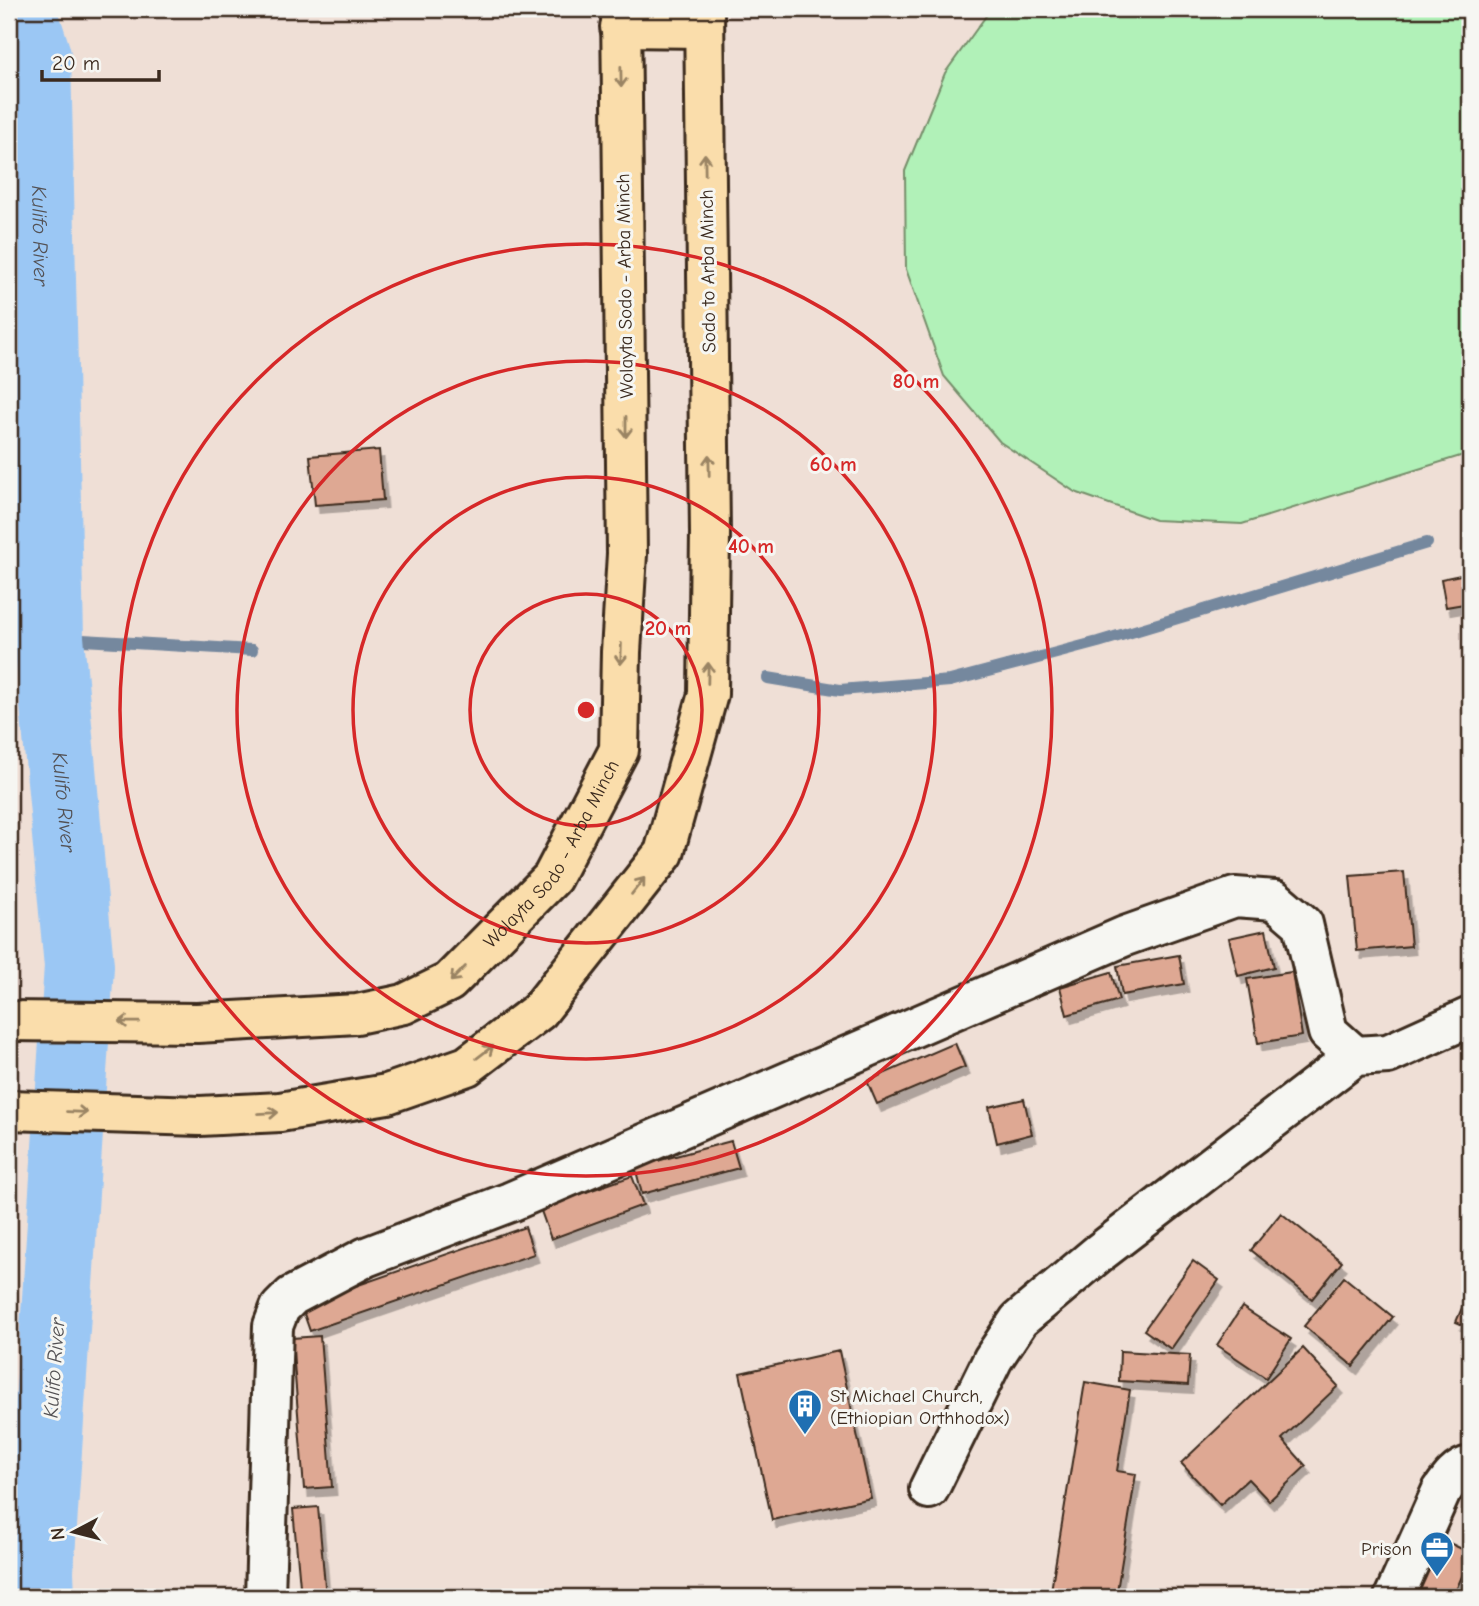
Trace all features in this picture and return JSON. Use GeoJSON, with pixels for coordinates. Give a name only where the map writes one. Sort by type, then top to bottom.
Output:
{"type":"FeatureCollection","features":[{"type":"Feature","properties":{"kind":"highway"},"geometry":{"type":"LineString","coordinates":[[621,18],[704,19]]}},
{"type":"Feature","properties":{"kind":"highway","name":"Wolayta Sodo - Arba Minch"},"geometry":{"type":"LineString","coordinates":[[9,1021],[197,1023],[357,1014],[404,1004],[449,982],[552,878],[619,750],[627,554],[621,18]]}},
{"type":"Feature","properties":{"kind":"highway","name":"Sodo to Arba Minch"},"geometry":{"type":"LineString","coordinates":[[9,1110],[200,1116],[280,1112],[387,1094],[467,1066],[539,1011],[664,853],[708,694],[710,533],[704,19]]}},
{"type":"Feature","properties":{"kind":"street"},"geometry":{"type":"LineString","coordinates":[[265,1597],[273,1326],[279,1308],[292,1296],[366,1257],[510,1202],[1125,936],[1235,897],[1275,901],[1303,924],[1328,1032],[1355,1056]]}},
{"type":"Feature","properties":{"kind":"street"},"geometry":{"type":"LineString","coordinates":[[929,1489],[993,1359],[1019,1320],[1099,1253],[1355,1056],[1388,1054],[1470,1017]]}},
{"type":"Feature","properties":{"kind":"street"},"geometry":{"type":"LineString","coordinates":[[1394,1597],[1441,1492],[1451,1478],[1469,1462]]}},
{"type":"Feature","properties":{"kind":"green space"},"geometry":{"type":"Polygon","coordinates":[[[991,9],[1470,9],[1470,453],[1242,524],[1155,520],[1075,492],[1000,442],[944,376],[906,269],[905,171],[945,73],[991,9]]]}},
{"type":"Feature","properties":{"kind":"building"},"geometry":{"type":"Polygon","coordinates":[[[379,450],[383,500],[315,505],[310,456],[379,450]]]}},
{"type":"Feature","properties":{"kind":"building"},"geometry":{"type":"Polygon","coordinates":[[[1470,573],[1470,603],[1446,607],[1441,579],[1470,573]]]}},
{"type":"Feature","properties":{"kind":"building"},"geometry":{"type":"Polygon","coordinates":[[[1404,872],[1411,946],[1357,951],[1350,876],[1404,872]]]}},
{"type":"Feature","properties":{"kind":"building"},"geometry":{"type":"Polygon","coordinates":[[[1266,930],[1274,967],[1238,976],[1229,938],[1266,930]]]}},
{"type":"Feature","properties":{"kind":"building"},"geometry":{"type":"Polygon","coordinates":[[[1179,955],[1184,984],[1122,995],[1117,966],[1179,955]]]}},
{"type":"Feature","properties":{"kind":"building"},"geometry":{"type":"Polygon","coordinates":[[[1111,972],[1119,1000],[1067,1015],[1060,987],[1111,972]]]}},
{"type":"Feature","properties":{"kind":"building"},"geometry":{"type":"Polygon","coordinates":[[[1292,972],[1302,1036],[1258,1043],[1247,979],[1292,972]]]}},
{"type":"Feature","properties":{"kind":"building"},"geometry":{"type":"Polygon","coordinates":[[[955,1043],[965,1067],[877,1104],[867,1081],[955,1043]]]}},
{"type":"Feature","properties":{"kind":"building"},"geometry":{"type":"Polygon","coordinates":[[[1024,1099],[1032,1134],[997,1143],[989,1107],[1024,1099]]]}},
{"type":"Feature","properties":{"kind":"building"},"geometry":{"type":"Polygon","coordinates":[[[731,1141],[739,1168],[642,1194],[635,1167],[731,1141]]]}},
{"type":"Feature","properties":{"kind":"building"},"geometry":{"type":"Polygon","coordinates":[[[632,1176],[643,1205],[551,1239],[540,1208],[632,1176]]]}},
{"type":"Feature","properties":{"kind":"building"},"geometry":{"type":"Polygon","coordinates":[[[1281,1213],[1342,1262],[1312,1299],[1251,1250],[1281,1213]]]}},
{"type":"Feature","properties":{"kind":"building"},"geometry":{"type":"Polygon","coordinates":[[[525,1227],[534,1254],[310,1331],[301,1305],[525,1227]]]}},
{"type":"Feature","properties":{"kind":"building"},"geometry":{"type":"Polygon","coordinates":[[[1193,1261],[1219,1280],[1171,1349],[1144,1330],[1193,1261]]]}},
{"type":"Feature","properties":{"kind":"building"},"geometry":{"type":"Polygon","coordinates":[[[1344,1277],[1393,1317],[1353,1366],[1304,1326],[1344,1277]]]}},
{"type":"Feature","properties":{"kind":"building"},"geometry":{"type":"Polygon","coordinates":[[[1470,1289],[1470,1328],[1456,1322],[1470,1289]]]}},
{"type":"Feature","properties":{"kind":"building"},"geometry":{"type":"Polygon","coordinates":[[[1242,1307],[1291,1339],[1266,1378],[1217,1345],[1242,1307]]]}},
{"type":"Feature","properties":{"kind":"building"},"geometry":{"type":"Polygon","coordinates":[[[320,1336],[332,1487],[304,1489],[292,1338],[320,1336]]]}},
{"type":"Feature","properties":{"kind":"building"},"geometry":{"type":"Polygon","coordinates":[[[1303,1348],[1338,1386],[1282,1439],[1306,1466],[1269,1501],[1248,1479],[1220,1505],[1181,1463],[1303,1348]]]}},
{"type":"Feature","properties":{"kind":"building","name":"St Michael Church, (Ethiopian Orthhodox)"},"geometry":{"type":"Polygon","coordinates":[[[839,1351],[871,1498],[772,1520],[740,1373],[839,1351]]]}},
{"type":"Feature","properties":{"kind":"building"},"geometry":{"type":"Polygon","coordinates":[[[1120,1351],[1190,1355],[1188,1385],[1119,1381],[1120,1351]]]}},
{"type":"Feature","properties":{"kind":"building"},"geometry":{"type":"Polygon","coordinates":[[[1085,1382],[1130,1390],[1117,1471],[1136,1474],[1116,1597],[1050,1597],[1085,1382]]]}},
{"type":"Feature","properties":{"kind":"building"},"geometry":{"type":"Polygon","coordinates":[[[318,1507],[326,1597],[301,1597],[293,1509],[318,1507]]]}},
{"type":"Feature","properties":{"kind":"building","name":"Prison"},"geometry":{"type":"Polygon","coordinates":[[[1431,1534],[1470,1553],[1453,1597],[1403,1597],[1431,1534]]]}},
{"type":"Feature","properties":{"kind":"waterway","name":"Kulifo River"},"geometry":{"type":"LineString","coordinates":[[21,9],[36,56],[49,638],[79,966],[39,1571],[40,1597]]}},
{"type":"Feature","properties":{"kind":"waterway"},"geometry":{"type":"LineString","coordinates":[[768,678],[840,690],[950,681],[1098,642],[1427,543]]}},
{"type":"Feature","properties":{"kind":"waterway"},"geometry":{"type":"LineString","coordinates":[[49,638],[252,650]]}},
{"type":"Feature","properties":{"kind":"place","name":"St Michael Church, (Ethiopian Orthhodox)"},"geometry":{"type":"Point","coordinates":[805,1436]}},
{"type":"Feature","properties":{"kind":"place","name":"Prison"},"geometry":{"type":"Point","coordinates":[1437,1578]}}]}
